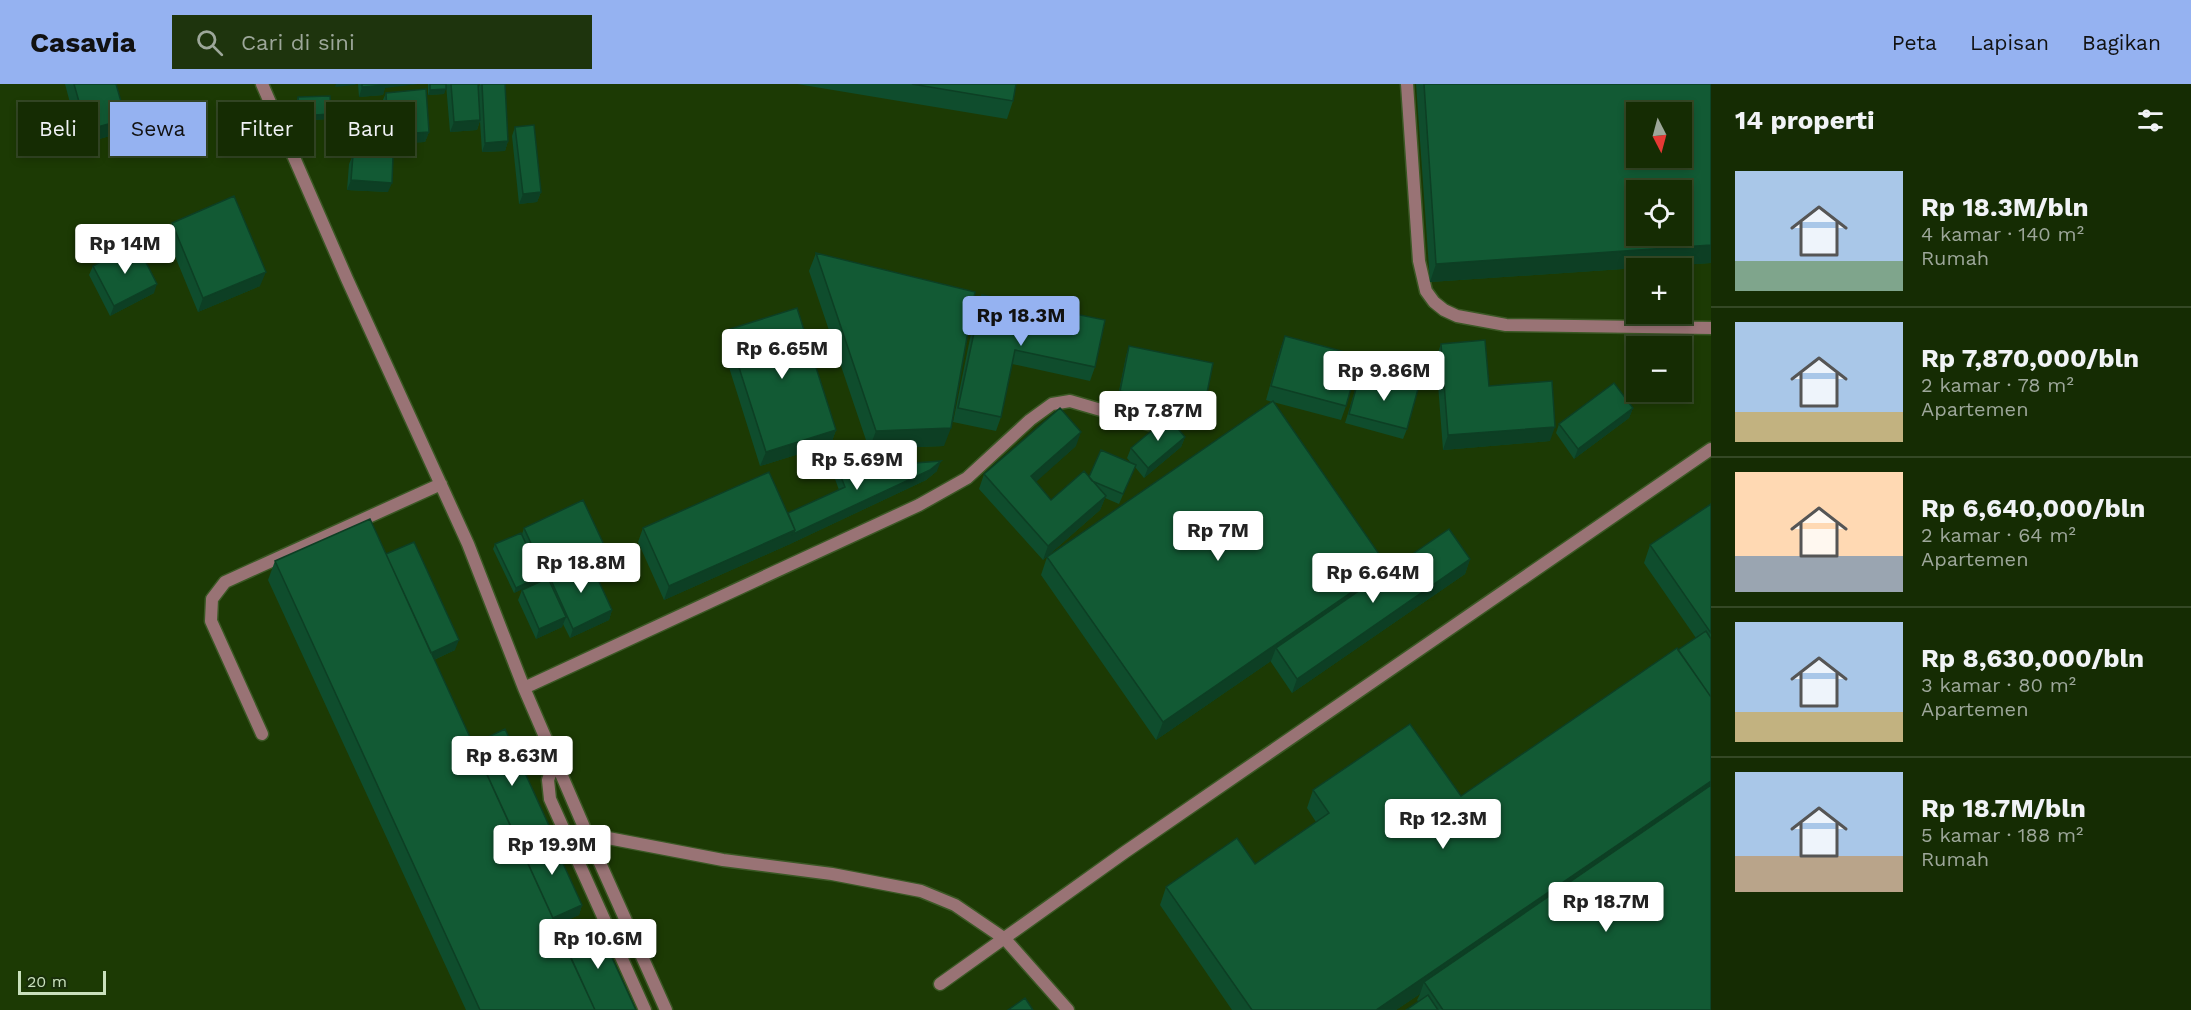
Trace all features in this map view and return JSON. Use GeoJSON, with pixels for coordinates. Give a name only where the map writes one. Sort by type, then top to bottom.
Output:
{"type":"FeatureCollection","features":[{"type":"Feature","properties":{"kind":"lane"},"geometry":{"type":"LineString","coordinates":[[262,84],[347,279],[468,544],[524,688],[666,1010]]}},
{"type":"Feature","properties":{"kind":"lane"},"geometry":{"type":"LineString","coordinates":[[1407,84],[1419,261],[1426,291],[1434,302],[1457,316],[1506,325],[1711,328]]}},
{"type":"Feature","properties":{"kind":"lane"},"geometry":{"type":"LineString","coordinates":[[524,688],[919,505],[967,478],[1030,420],[1052,404],[1070,401],[1149,424]]}},
{"type":"Feature","properties":{"kind":"lane"},"geometry":{"type":"LineString","coordinates":[[940,984],[1125,852],[1711,448]]}},
{"type":"Feature","properties":{"kind":"lane"},"geometry":{"type":"LineString","coordinates":[[262,734],[211,621],[212,599],[225,582],[441,483]]}},
{"type":"Feature","properties":{"kind":"lane"},"geometry":{"type":"LineString","coordinates":[[555,760],[548,780],[550,799],[645,1010]]}},
{"type":"Feature","properties":{"kind":"lane"},"geometry":{"type":"LineString","coordinates":[[587,834],[723,860],[832,874],[921,891],[955,904],[1005,939],[1068,1010]]}},
{"type":"Feature","properties":{"kind":"building"},"geometry":{"type":"Polygon","coordinates":[[[74,84],[116,84],[121,102],[110,102],[110,124],[98,127],[98,102],[79,102],[74,84]]]}},
{"type":"Feature","properties":{"kind":"building"},"geometry":{"type":"Polygon","coordinates":[[[362,84],[386,84],[386,85],[362,87],[362,84]]]}},
{"type":"Feature","properties":{"kind":"building"},"geometry":{"type":"Polygon","coordinates":[[[430,84],[446,84],[446,89],[430,90],[430,84]]]}},
{"type":"Feature","properties":{"kind":"building"},"geometry":{"type":"Polygon","coordinates":[[[451,84],[478,84],[480,120],[454,122],[451,84]]]}},
{"type":"Feature","properties":{"kind":"building"},"geometry":{"type":"Polygon","coordinates":[[[482,84],[505,84],[508,141],[485,143],[482,84]]]}},
{"type":"Feature","properties":{"kind":"building"},"geometry":{"type":"Polygon","coordinates":[[[912,84],[1016,84],[1013,101],[912,84]]]}},
{"type":"Feature","properties":{"kind":"building"},"geometry":{"type":"Polygon","coordinates":[[[1424,84],[1711,84],[1711,245],[1436,264],[1424,84]]]}},
{"type":"Feature","properties":{"kind":"building"},"geometry":{"type":"Polygon","coordinates":[[[426,89],[429,132],[415,133],[415,102],[386,102],[386,93],[426,89]]]}},
{"type":"Feature","properties":{"kind":"building"},"geometry":{"type":"Polygon","coordinates":[[[330,96],[330,102],[326,102],[326,114],[314,115],[314,102],[298,102],[298,97],[330,96]]]}},
{"type":"Feature","properties":{"kind":"building"},"geometry":{"type":"Polygon","coordinates":[[[534,125],[541,192],[523,194],[515,127],[534,125]]]}},
{"type":"Feature","properties":{"kind":"building"},"geometry":{"type":"Polygon","coordinates":[[[353,156],[393,156],[392,183],[351,180],[353,156]]]}},
{"type":"Feature","properties":{"kind":"building"},"geometry":{"type":"Polygon","coordinates":[[[234,196],[266,272],[203,298],[172,223],[234,196]]]}},
{"type":"Feature","properties":{"kind":"building"},"geometry":{"type":"Polygon","coordinates":[[[136,243],[157,284],[114,306],[93,266],[136,243]]]}},
{"type":"Feature","properties":{"kind":"building"},"geometry":{"type":"Polygon","coordinates":[[[816,253],[975,292],[951,428],[876,431],[816,253]]]}},
{"type":"Feature","properties":{"kind":"building"},"geometry":{"type":"Polygon","coordinates":[[[982,295],[1105,320],[1095,367],[1015,350],[1001,417],[958,408],[982,295]]]}},
{"type":"Feature","properties":{"kind":"building"},"geometry":{"type":"Polygon","coordinates":[[[797,308],[836,430],[766,452],[727,330],[797,308]]]}},
{"type":"Feature","properties":{"kind":"building"},"geometry":{"type":"Polygon","coordinates":[[[1285,336],[1360,356],[1346,406],[1271,386],[1285,336]]]}},
{"type":"Feature","properties":{"kind":"building"},"geometry":{"type":"Polygon","coordinates":[[[1485,340],[1489,386],[1552,381],[1555,427],[1448,435],[1441,344],[1485,340]]]}},
{"type":"Feature","properties":{"kind":"building"},"geometry":{"type":"Polygon","coordinates":[[[1129,346],[1213,363],[1204,408],[1120,391],[1129,346]]]}},
{"type":"Feature","properties":{"kind":"building"},"geometry":{"type":"Polygon","coordinates":[[[1360,374],[1418,389],[1407,429],[1349,414],[1360,374]]]}},
{"type":"Feature","properties":{"kind":"building"},"geometry":{"type":"Polygon","coordinates":[[[1614,383],[1626,402],[1633,408],[1578,449],[1559,424],[1614,383]]]}},
{"type":"Feature","properties":{"kind":"building"},"geometry":{"type":"Polygon","coordinates":[[[1273,401],[1388,567],[1163,722],[1047,557],[1273,401]]]}},
{"type":"Feature","properties":{"kind":"building"},"geometry":{"type":"Polygon","coordinates":[[[1060,408],[1081,432],[1031,476],[1051,500],[1084,471],[1106,496],[1048,546],[984,474],[1060,408]]]}},
{"type":"Feature","properties":{"kind":"building"},"geometry":{"type":"Polygon","coordinates":[[[1168,417],[1185,437],[1148,468],[1131,448],[1168,417]]]}},
{"type":"Feature","properties":{"kind":"building"},"geometry":{"type":"Polygon","coordinates":[[[1101,450],[1136,465],[1123,494],[1092,481],[1089,477],[1101,450]]]}},
{"type":"Feature","properties":{"kind":"building"},"geometry":{"type":"Polygon","coordinates":[[[941,461],[930,470],[793,534],[795,530],[788,513],[845,487],[838,469],[941,461]]]}},
{"type":"Feature","properties":{"kind":"building"},"geometry":{"type":"Polygon","coordinates":[[[769,472],[795,530],[669,586],[643,528],[769,472]]]}},
{"type":"Feature","properties":{"kind":"building"},"geometry":{"type":"Polygon","coordinates":[[[583,500],[605,547],[545,574],[524,528],[583,500]]]}},
{"type":"Feature","properties":{"kind":"building"},"geometry":{"type":"Polygon","coordinates":[[[1711,504],[1711,633],[1650,545],[1711,504]]]}},
{"type":"Feature","properties":{"kind":"building"},"geometry":{"type":"Polygon","coordinates":[[[370,519],[595,1010],[480,1010],[275,561],[370,519]]]}},
{"type":"Feature","properties":{"kind":"building"},"geometry":{"type":"Polygon","coordinates":[[[1449,529],[1470,559],[1297,679],[1276,648],[1449,529]]]}},
{"type":"Feature","properties":{"kind":"building"},"geometry":{"type":"Polygon","coordinates":[[[521,533],[541,576],[516,588],[495,544],[521,533]]]}},
{"type":"Feature","properties":{"kind":"building"},"geometry":{"type":"Polygon","coordinates":[[[414,542],[459,640],[431,653],[386,554],[414,542]]]}},
{"type":"Feature","properties":{"kind":"building"},"geometry":{"type":"Polygon","coordinates":[[[589,560],[612,610],[573,629],[550,578],[589,560]]]}},
{"type":"Feature","properties":{"kind":"building"},"geometry":{"type":"Polygon","coordinates":[[[548,578],[566,617],[539,629],[522,590],[548,578]]]}},
{"type":"Feature","properties":{"kind":"building"},"geometry":{"type":"Polygon","coordinates":[[[1706,631],[1711,639],[1711,697],[1678,650],[1706,631]]]}},
{"type":"Feature","properties":{"kind":"building"},"geometry":{"type":"Polygon","coordinates":[[[1677,648],[1711,697],[1711,781],[1376,1010],[1252,1010],[1166,887],[1237,838],[1255,864],[1329,813],[1313,790],[1410,724],[1461,796],[1677,648]]]}},
{"type":"Feature","properties":{"kind":"building"},"geometry":{"type":"Polygon","coordinates":[[[505,729],[551,830],[519,845],[473,744],[505,729]]]}},
{"type":"Feature","properties":{"kind":"building"},"geometry":{"type":"Polygon","coordinates":[[[1711,785],[1711,1010],[1443,1010],[1424,982],[1711,785]]]}},
{"type":"Feature","properties":{"kind":"building"},"geometry":{"type":"Polygon","coordinates":[[[550,835],[582,905],[553,918],[521,848],[550,835]]]}},
{"type":"Feature","properties":{"kind":"building"},"geometry":{"type":"Polygon","coordinates":[[[596,923],[636,1010],[595,1010],[562,939],[596,923]]]}},
{"type":"Feature","properties":{"kind":"building"},"geometry":{"type":"Polygon","coordinates":[[[1428,995],[1438,1010],[1406,1010],[1428,995]]]}},
{"type":"Feature","properties":{"kind":"building"},"geometry":{"type":"Polygon","coordinates":[[[1025,998],[1033,1010],[1008,1010],[1025,998]]]}}]}
